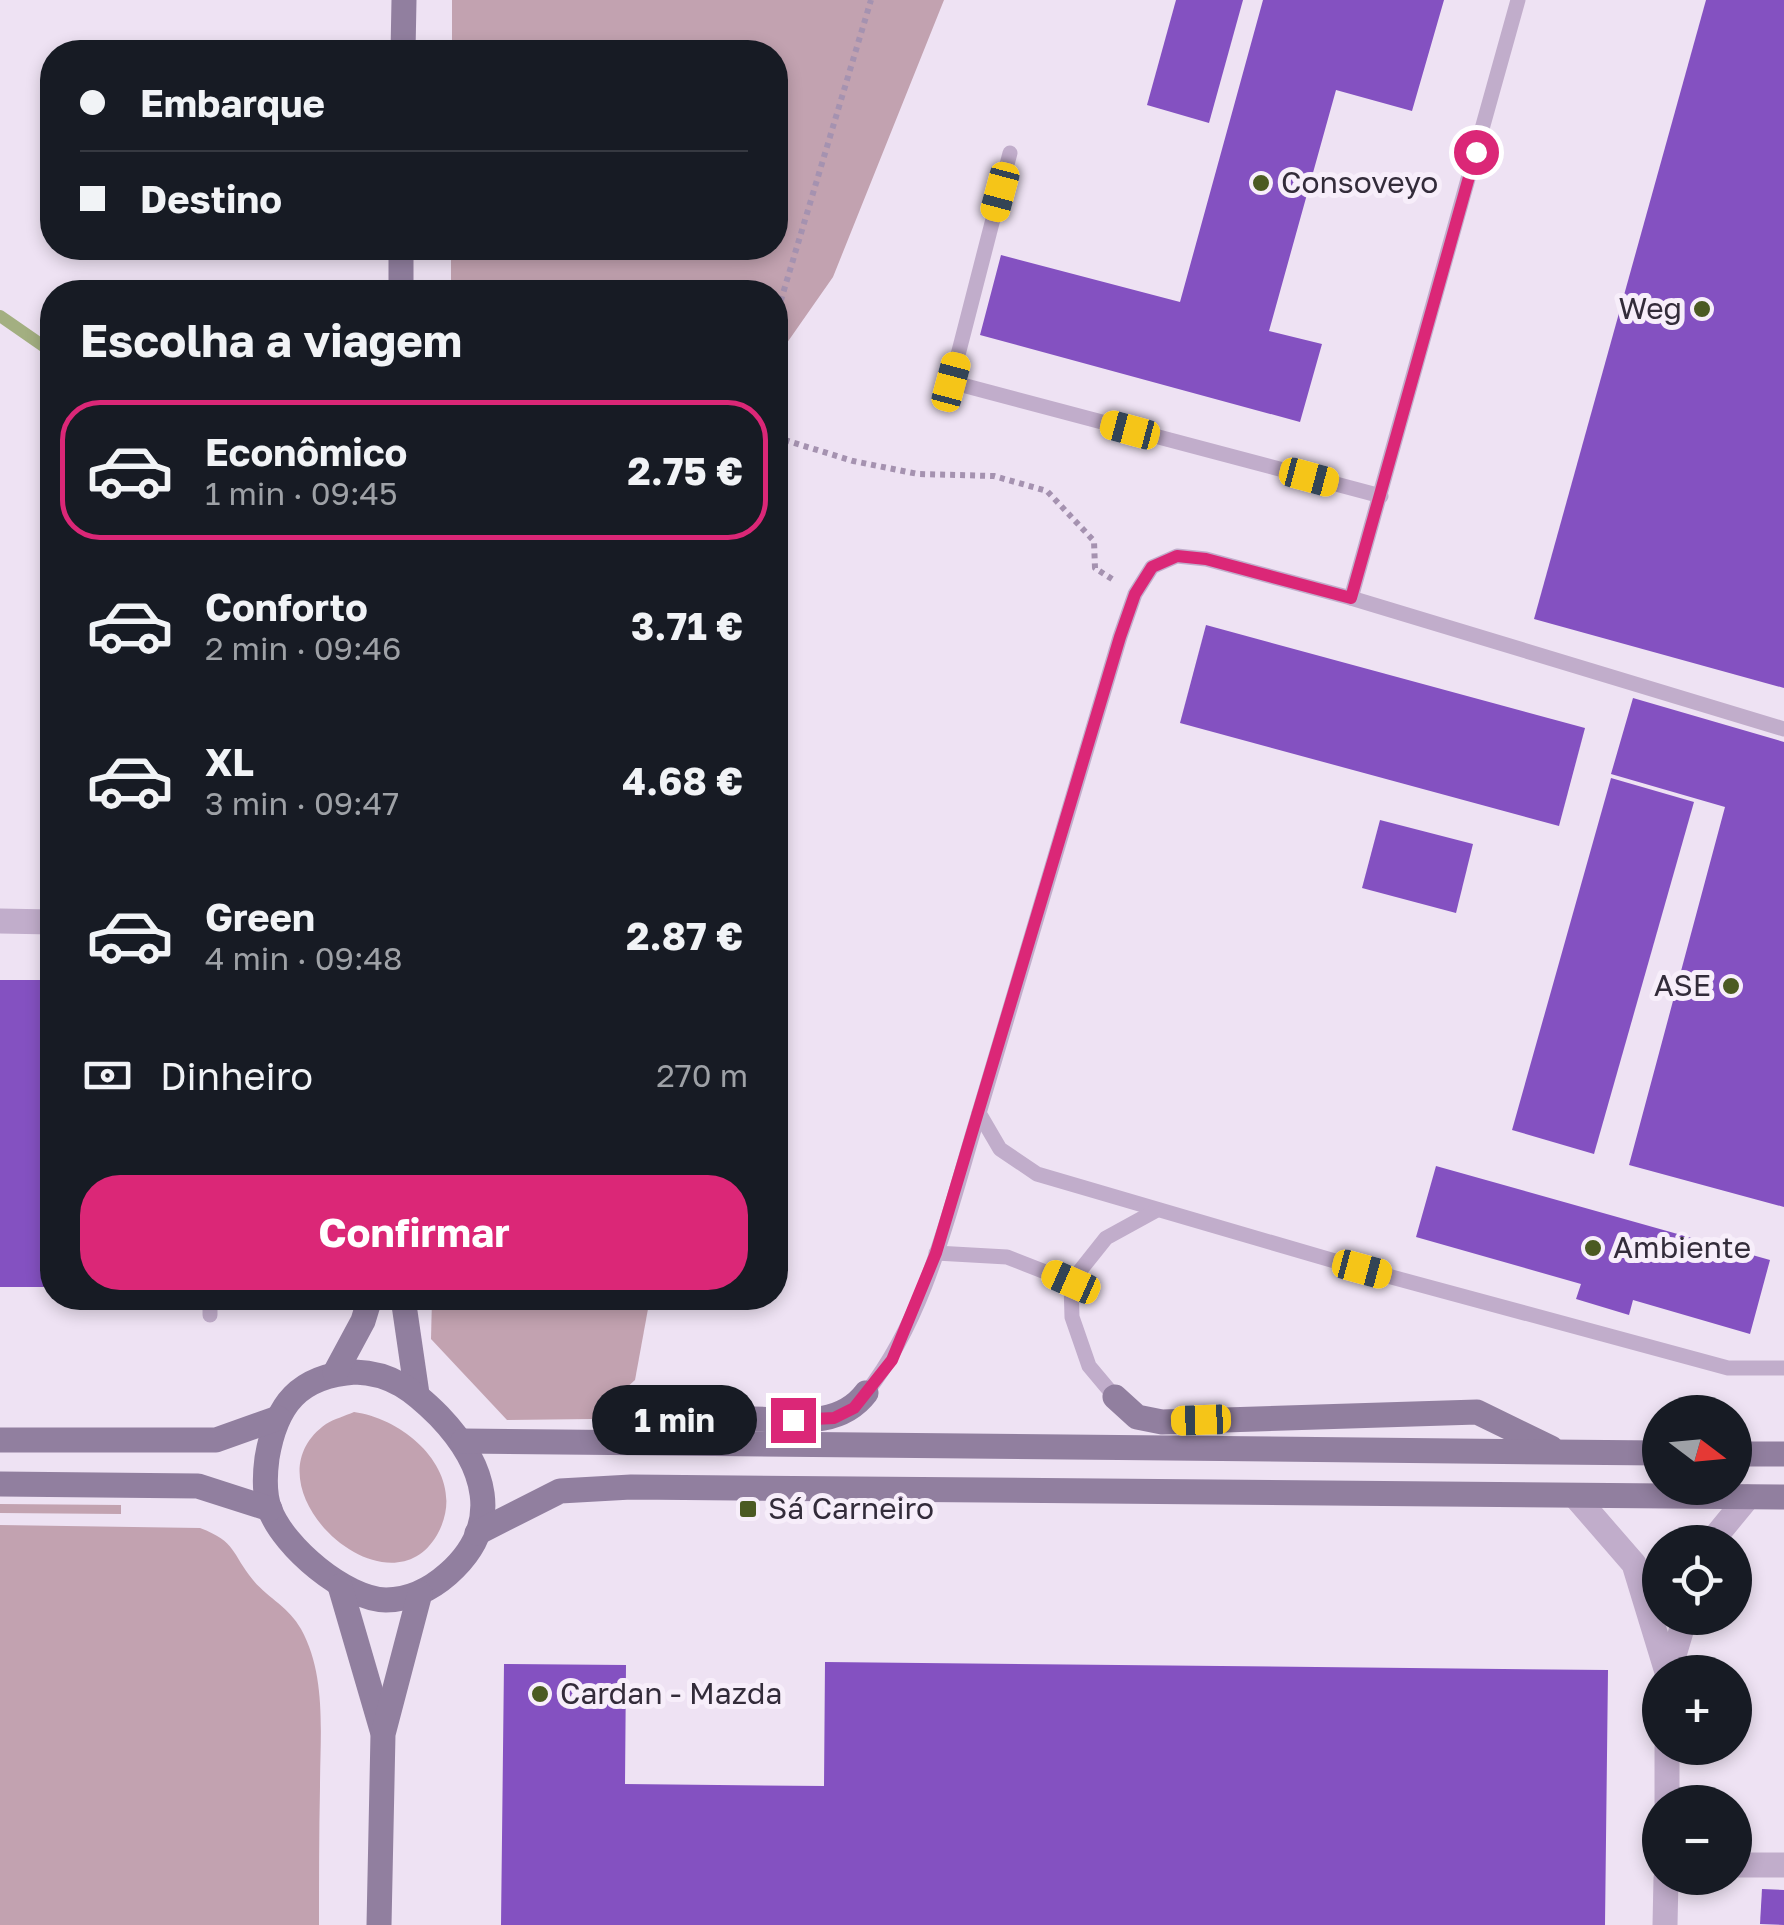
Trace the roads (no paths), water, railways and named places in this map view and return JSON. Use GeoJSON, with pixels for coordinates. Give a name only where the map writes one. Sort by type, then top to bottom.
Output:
{"type":"FeatureCollection","features":[{"type":"Feature","properties":{"kind":"main road"},"geometry":{"type":"LineString","coordinates":[[403,40],[404,0]]}},
{"type":"Feature","properties":{"kind":"main road"},"geometry":{"type":"LineString","coordinates":[[335,1373],[366,1310]]}},
{"type":"Feature","properties":{"kind":"main road"},"geometry":{"type":"LineString","coordinates":[[405,1310],[417,1394]]}},
{"type":"Feature","properties":{"kind":"main road"},"geometry":{"type":"LineString","coordinates":[[373,1372],[396,1380],[417,1394],[463,1441],[481,1480],[483,1496],[477,1533],[456,1566],[420,1593],[385,1600],[340,1586],[284,1532],[270,1510],[265,1471],[285,1403],[316,1379],[335,1373],[373,1372]]}},
{"type":"Feature","properties":{"kind":"main road"},"geometry":{"type":"LineString","coordinates":[[632,1445],[730,1418],[834,1418],[854,1408],[866,1392]]}},
{"type":"Feature","properties":{"kind":"main road"},"geometry":{"type":"LineString","coordinates":[[1114,1397],[1136,1417],[1162,1422],[1477,1412],[1560,1453]]}},
{"type":"Feature","properties":{"kind":"main road"},"geometry":{"type":"LineString","coordinates":[[0,1440],[216,1440],[278,1418]]}},
{"type":"Feature","properties":{"kind":"main road"},"geometry":{"type":"LineString","coordinates":[[463,1441],[1642,1454]]}},
{"type":"Feature","properties":{"kind":"main road"},"geometry":{"type":"LineString","coordinates":[[1752,1454],[1784,1454]]}},
{"type":"Feature","properties":{"kind":"main road"},"geometry":{"type":"LineString","coordinates":[[0,1484],[198,1486],[270,1510]]}},
{"type":"Feature","properties":{"kind":"main road"},"geometry":{"type":"LineString","coordinates":[[477,1533],[560,1491],[630,1488],[1642,1496]]}},
{"type":"Feature","properties":{"kind":"main road"},"geometry":{"type":"LineString","coordinates":[[1752,1497],[1784,1497]]}},
{"type":"Feature","properties":{"kind":"main road"},"geometry":{"type":"LineString","coordinates":[[340,1586],[383,1734]]}},
{"type":"Feature","properties":{"kind":"main road"},"geometry":{"type":"LineString","coordinates":[[380,1925],[383,1734],[420,1593]]}},
{"type":"Feature","properties":{"kind":"street"},"geometry":{"type":"LineString","coordinates":[[0,922],[40,922]]}},
{"type":"Feature","properties":{"kind":"street"},"geometry":{"type":"LineString","coordinates":[[1576,1496],[1634,1564],[1663,1655]]}},
{"type":"Feature","properties":{"kind":"street"},"geometry":{"type":"LineString","coordinates":[[1726,1525],[1742,1505]]}},
{"type":"Feature","properties":{"kind":"street"},"geometry":{"type":"LineString","coordinates":[[1752,1865],[1784,1865]]}},
{"type":"Feature","properties":{"kind":"street"},"geometry":{"type":"LineString","coordinates":[[1666,1895],[1666,1925]]}},
{"type":"Feature","properties":{"kind":"lane"},"geometry":{"type":"LineString","coordinates":[[1351,598],[1518,0]]}},
{"type":"Feature","properties":{"kind":"lane"},"geometry":{"type":"LineString","coordinates":[[1010,154],[951,382],[1381,496]]}},
{"type":"Feature","properties":{"kind":"lane"},"geometry":{"type":"LineString","coordinates":[[866,1392],[892,1360],[936,1253],[1135,594],[1152,567],[1177,556],[1206,559],[1351,598],[1784,729]]}},
{"type":"Feature","properties":{"kind":"lane"},"geometry":{"type":"LineString","coordinates":[[978,1113],[1000,1149],[1037,1174],[1728,1368],[1784,1368]]}},
{"type":"Feature","properties":{"kind":"lane"},"geometry":{"type":"LineString","coordinates":[[1114,1397],[1089,1366],[1072,1317],[1071,1282],[1106,1238],[1157,1210]]}},
{"type":"Feature","properties":{"kind":"lane"},"geometry":{"type":"LineString","coordinates":[[936,1253],[1007,1257],[1071,1282]]}},
{"type":"Feature","properties":{"kind":"lane"},"geometry":{"type":"LineString","coordinates":[[210,1310],[210,1315]]}},
{"type":"Feature","properties":{"kind":"waterway"},"geometry":{"type":"LineString","coordinates":[[0,316],[40,344]]}},
{"type":"Feature","properties":{"kind":"place","name":"Consoveyo"},"geometry":{"type":"Point","coordinates":[1261,183]}},
{"type":"Feature","properties":{"kind":"place","name":"Weg"},"geometry":{"type":"Point","coordinates":[1702,309]}},
{"type":"Feature","properties":{"kind":"place","name":"ASE"},"geometry":{"type":"Point","coordinates":[1731,986]}},
{"type":"Feature","properties":{"kind":"place","name":"Ambiente"},"geometry":{"type":"Point","coordinates":[1593,1248]}},
{"type":"Feature","properties":{"kind":"place","name":"Sá Carneiro"},"geometry":{"type":"Point","coordinates":[748,1509]}},
{"type":"Feature","properties":{"kind":"place","name":"Cardan - Mazda"},"geometry":{"type":"Point","coordinates":[540,1694]}}]}
